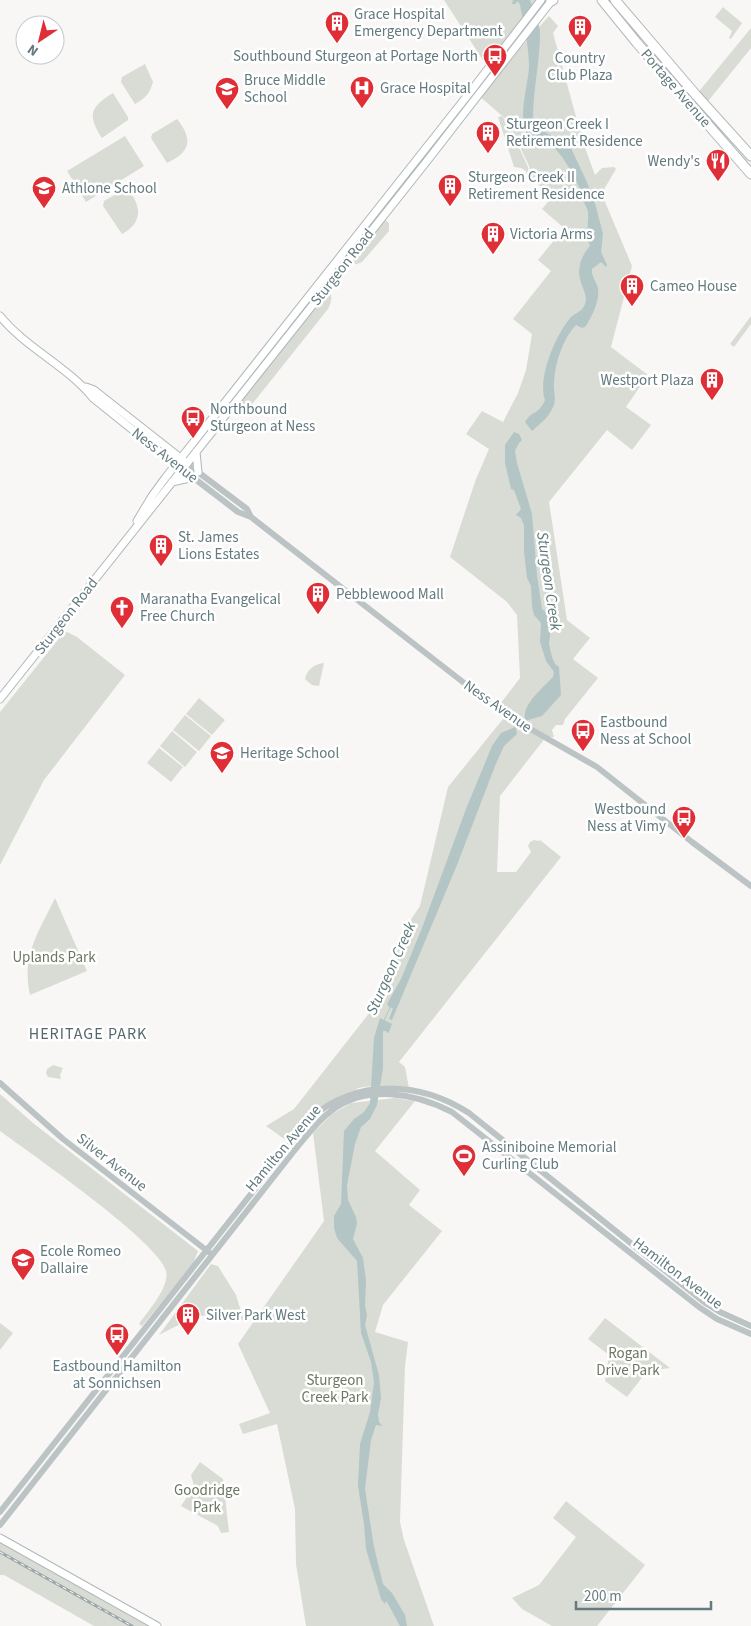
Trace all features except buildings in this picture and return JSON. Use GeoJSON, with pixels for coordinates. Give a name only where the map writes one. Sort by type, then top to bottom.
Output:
{"type":"FeatureCollection","features":[{"type":"Feature","properties":{"kind":"highway","name":"Portage Avenue"},"geometry":{"type":"LineString","coordinates":[[602,0],[635,41],[751,174]]}},
{"type":"Feature","properties":{"kind":"highway","name":"Portage Avenue"},"geometry":{"type":"LineString","coordinates":[[615,0],[751,156]]}},
{"type":"Feature","properties":{"kind":"main road","name":"Sturgeon Road"},"geometry":{"type":"LineString","coordinates":[[0,699],[541,0]]}},
{"type":"Feature","properties":{"kind":"main road","name":"Sturgeon Road"},"geometry":{"type":"LineString","coordinates":[[181,464],[196,452],[551,2]]}},
{"type":"Feature","properties":{"kind":"main road","name":"Ness Avenue"},"geometry":{"type":"LineString","coordinates":[[0,316],[21,337],[83,386],[93,398],[164,454],[181,464]]}},
{"type":"Feature","properties":{"kind":"main road","name":"Ness Avenue"},"geometry":{"type":"LineString","coordinates":[[83,386],[94,390],[181,464]]}},
{"type":"Feature","properties":{"kind":"main road"},"geometry":{"type":"LineString","coordinates":[[164,454],[169,480],[196,474],[196,452]]}},
{"type":"Feature","properties":{"kind":"main road"},"geometry":{"type":"LineString","coordinates":[[0,1538],[157,1626]]}},
{"type":"Feature","properties":{"kind":"street","name":"Ness Avenue"},"geometry":{"type":"LineString","coordinates":[[181,464],[196,474],[238,512],[251,516],[486,700],[534,731],[597,766],[692,842],[751,886]]}},
{"type":"Feature","properties":{"kind":"street","name":"Silver Avenue"},"geometry":{"type":"LineString","coordinates":[[0,1083],[63,1139],[213,1255]]}},
{"type":"Feature","properties":{"kind":"street","name":"Hamilton Avenue"},"geometry":{"type":"LineString","coordinates":[[0,1512],[311,1118],[341,1097],[409,1090],[438,1097],[469,1113],[704,1302],[720,1312],[751,1326]]}},
{"type":"Feature","properties":{"kind":"street","name":"Hamilton Avenue"},"geometry":{"type":"LineString","coordinates":[[387,1091],[420,1099],[452,1112],[704,1311],[751,1334]]}},
{"type":"Feature","properties":{"kind":"street","name":"Hamilton Avenue"},"geometry":{"type":"LineString","coordinates":[[0,1525],[318,1122],[341,1104],[360,1094]]}},
{"type":"Feature","properties":{"kind":"green space"},"geometry":{"type":"Polygon","coordinates":[[[444,0],[541,0],[488,68],[444,0]]]}},
{"type":"Feature","properties":{"kind":"green space"},"geometry":{"type":"Polygon","coordinates":[[[723,7],[742,23],[731,39],[729,38],[732,31],[715,17],[723,7]]]}},
{"type":"Feature","properties":{"kind":"green space"},"geometry":{"type":"Polygon","coordinates":[[[549,16],[558,26],[553,33],[583,142],[595,175],[602,168],[614,167],[616,169],[603,191],[603,197],[632,266],[611,347],[648,375],[626,407],[651,425],[632,450],[607,430],[549,502],[567,620],[590,638],[573,659],[598,678],[565,719],[563,725],[556,725],[552,730],[554,737],[546,737],[500,796],[497,872],[516,872],[531,852],[528,846],[534,840],[540,840],[561,857],[399,1062],[405,1067],[409,1088],[371,1086],[358,1088],[327,1104],[287,1141],[266,1126],[294,1109],[374,1007],[408,924],[420,906],[448,787],[507,714],[497,708],[520,678],[517,615],[507,602],[450,557],[476,479],[489,449],[466,434],[482,411],[503,422],[518,393],[526,370],[532,334],[513,319],[551,271],[538,260],[564,228],[542,209],[552,197],[531,178],[529,166],[508,121],[478,95],[549,16]]]}},
{"type":"Feature","properties":{"kind":"green space"},"geometry":{"type":"Polygon","coordinates":[[[751,28],[751,48],[705,105],[696,95],[751,28]]]}},
{"type":"Feature","properties":{"kind":"green space"},"geometry":{"type":"Polygon","coordinates":[[[145,64],[153,82],[147,95],[135,104],[121,82],[122,77],[145,64]]]}},
{"type":"Feature","properties":{"kind":"green space"},"geometry":{"type":"Polygon","coordinates":[[[113,93],[128,120],[102,138],[94,123],[93,112],[99,103],[113,93]]]}},
{"type":"Feature","properties":{"kind":"green space"},"geometry":{"type":"Polygon","coordinates":[[[502,116],[509,125],[528,167],[529,175],[527,177],[526,171],[514,167],[498,117],[502,116]]]}},
{"type":"Feature","properties":{"kind":"green space"},"geometry":{"type":"Polygon","coordinates":[[[177,119],[186,133],[187,144],[181,154],[167,163],[151,138],[152,134],[177,119]]]}},
{"type":"Feature","properties":{"kind":"green space"},"geometry":{"type":"Polygon","coordinates":[[[125,136],[144,166],[86,202],[67,171],[125,136]]]}},
{"type":"Feature","properties":{"kind":"green space"},"geometry":{"type":"Polygon","coordinates":[[[420,156],[427,161],[382,217],[389,223],[389,231],[362,262],[357,264],[346,262],[327,287],[331,298],[328,309],[249,408],[244,412],[227,413],[222,419],[216,414],[420,156]]]}},
{"type":"Feature","properties":{"kind":"green space"},"geometry":{"type":"Polygon","coordinates":[[[127,188],[132,194],[138,213],[134,224],[122,234],[103,206],[104,201],[127,188]]]}},
{"type":"Feature","properties":{"kind":"green space"},"geometry":{"type":"Polygon","coordinates":[[[751,316],[751,324],[734,347],[730,344],[751,316]]]}},
{"type":"Feature","properties":{"kind":"green space"},"geometry":{"type":"Polygon","coordinates":[[[65,631],[77,637],[125,675],[44,780],[0,865],[0,712],[65,631]]]}},
{"type":"Feature","properties":{"kind":"green space"},"geometry":{"type":"Polygon","coordinates":[[[324,663],[319,686],[312,685],[305,679],[308,672],[315,666],[324,663]]]}},
{"type":"Feature","properties":{"kind":"green space"},"geometry":{"type":"Polygon","coordinates":[[[199,698],[225,720],[212,735],[186,714],[199,698]]]}},
{"type":"Feature","properties":{"kind":"green space"},"geometry":{"type":"Polygon","coordinates":[[[185,715],[211,736],[199,751],[173,730],[185,715]]]}},
{"type":"Feature","properties":{"kind":"green space"},"geometry":{"type":"Polygon","coordinates":[[[172,731],[197,752],[185,767],[160,746],[172,731]]]}},
{"type":"Feature","properties":{"kind":"green space"},"geometry":{"type":"Polygon","coordinates":[[[159,748],[183,767],[171,782],[147,763],[159,748]]]}},
{"type":"Feature","properties":{"kind":"green space","name":"Uplands Park"},"geometry":{"type":"Polygon","coordinates":[[[55,898],[87,971],[30,995],[28,968],[33,944],[55,898]]]}},
{"type":"Feature","properties":{"kind":"green space"},"geometry":{"type":"Polygon","coordinates":[[[53,1065],[63,1068],[60,1075],[61,1079],[48,1077],[47,1069],[53,1065]]]}},
{"type":"Feature","properties":{"kind":"green space"},"geometry":{"type":"Polygon","coordinates":[[[0,1094],[33,1123],[198,1251],[193,1264],[142,1326],[139,1324],[162,1291],[165,1284],[166,1271],[158,1258],[141,1240],[92,1198],[0,1131],[0,1094]]]}},
{"type":"Feature","properties":{"kind":"green space","name":"Sturgeon Creek Park"},"geometry":{"type":"Polygon","coordinates":[[[395,1098],[415,1101],[375,1151],[420,1190],[409,1205],[442,1231],[383,1305],[375,1332],[408,1342],[405,1366],[400,1522],[404,1540],[434,1626],[306,1626],[296,1564],[295,1509],[277,1424],[243,1434],[239,1424],[270,1413],[238,1344],[324,1221],[313,1133],[332,1114],[351,1103],[395,1098]]]}},
{"type":"Feature","properties":{"kind":"green space"},"geometry":{"type":"Polygon","coordinates":[[[211,1264],[218,1266],[236,1295],[244,1321],[233,1314],[196,1316],[159,1335],[211,1264]]]}},
{"type":"Feature","properties":{"kind":"green space","name":"Rogan Drive Park"},"geometry":{"type":"Polygon","coordinates":[[[605,1318],[670,1368],[647,1371],[627,1397],[605,1381],[609,1355],[588,1339],[605,1318]]]}},
{"type":"Feature","properties":{"kind":"green space"},"geometry":{"type":"Polygon","coordinates":[[[0,1323],[13,1333],[0,1350],[0,1323]]]}},
{"type":"Feature","properties":{"kind":"green space","name":"Goodridge Park"},"geometry":{"type":"Polygon","coordinates":[[[200,1462],[223,1479],[229,1532],[221,1533],[218,1526],[181,1506],[194,1486],[191,1475],[200,1462]]]}},
{"type":"Feature","properties":{"kind":"green space"},"geometry":{"type":"Polygon","coordinates":[[[566,1501],[645,1565],[597,1626],[552,1626],[522,1609],[512,1598],[539,1585],[576,1537],[553,1518],[566,1501]]]}},
{"type":"Feature","properties":{"kind":"green space"},"geometry":{"type":"Polygon","coordinates":[[[0,1538],[157,1626],[94,1626],[4,1575],[0,1575],[0,1538]]]}},
{"type":"Feature","properties":{"kind":"shaded area"},"geometry":{"type":"Polygon","coordinates":[[[513,0],[530,0],[540,29],[533,118],[539,127],[548,134],[568,142],[595,203],[603,234],[601,252],[607,265],[606,267],[601,262],[592,269],[598,288],[595,308],[585,327],[582,328],[576,325],[563,345],[555,375],[554,404],[547,417],[532,431],[525,422],[543,405],[545,400],[543,391],[544,380],[549,357],[554,345],[571,317],[582,309],[585,304],[586,297],[579,270],[583,257],[590,246],[587,210],[571,170],[551,145],[545,148],[531,140],[526,133],[523,115],[529,67],[528,51],[520,5],[518,1],[512,4],[513,0]]]}},
{"type":"Feature","properties":{"kind":"shaded area"},"geometry":{"type":"Polygon","coordinates":[[[514,432],[519,434],[522,440],[515,451],[532,514],[542,609],[548,613],[551,627],[549,644],[555,664],[559,667],[561,695],[542,716],[528,720],[516,729],[517,734],[504,746],[457,865],[392,1020],[389,1019],[393,1008],[387,1004],[401,979],[422,928],[466,809],[492,746],[501,733],[513,728],[525,719],[525,713],[530,702],[553,677],[554,672],[546,661],[540,642],[541,623],[534,615],[532,607],[531,586],[527,578],[524,552],[524,525],[521,518],[516,515],[521,509],[514,490],[511,489],[505,463],[505,445],[514,432]]]}},
{"type":"Feature","properties":{"kind":"shaded area","name":"Sturgeon Creek"},"geometry":{"type":"Polygon","coordinates":[[[380,1018],[392,1024],[389,1032],[383,1031],[383,1068],[377,1105],[370,1119],[361,1127],[355,1144],[347,1185],[348,1200],[356,1217],[357,1224],[353,1239],[363,1258],[366,1280],[365,1306],[367,1315],[365,1325],[379,1375],[381,1398],[378,1414],[379,1422],[382,1426],[376,1425],[371,1440],[365,1489],[374,1547],[383,1584],[392,1593],[405,1615],[407,1626],[400,1626],[387,1602],[385,1604],[381,1599],[366,1549],[358,1486],[360,1444],[370,1412],[374,1382],[371,1362],[361,1333],[357,1261],[337,1238],[334,1228],[334,1216],[341,1204],[344,1131],[354,1119],[364,1112],[370,1103],[374,1038],[380,1018]]]}},
{"type":"Feature","properties":{"kind":"waterway","name":"Sturgeon Creek"},"geometry":{"type":"LineString","coordinates":[[384,1020],[391,1006]]}},
{"type":"Feature","properties":{"kind":"railway"},"geometry":{"type":"LineString","coordinates":[[0,1552],[132,1626]]}},
{"type":"Feature","properties":{"kind":"place","name":"Grace Hospital Emergency Department"},"geometry":{"type":"Point","coordinates":[337,44]}},
{"type":"Feature","properties":{"kind":"place","name":"Country Club Plaza"},"geometry":{"type":"Point","coordinates":[580,48]}},
{"type":"Feature","properties":{"kind":"place","name":"Southbound Sturgeon at Portage North"},"geometry":{"type":"Point","coordinates":[495,77]}},
{"type":"Feature","properties":{"kind":"place","name":"Grace Hospital"},"geometry":{"type":"Point","coordinates":[362,109]}},
{"type":"Feature","properties":{"kind":"place","name":"Bruce Middle School"},"geometry":{"type":"Point","coordinates":[227,110]}},
{"type":"Feature","properties":{"kind":"place","name":"Sturgeon Creek I Retirement Residence"},"geometry":{"type":"Point","coordinates":[488,154]}},
{"type":"Feature","properties":{"kind":"place","name":"Wendy's"},"geometry":{"type":"Point","coordinates":[718,182]}},
{"type":"Feature","properties":{"kind":"place","name":"Sturgeon Creek II Retirement Residence"},"geometry":{"type":"Point","coordinates":[450,207]}},
{"type":"Feature","properties":{"kind":"place","name":"Athlone School"},"geometry":{"type":"Point","coordinates":[44,209]}},
{"type":"Feature","properties":{"kind":"place","name":"Victoria Arms"},"geometry":{"type":"Point","coordinates":[493,255]}},
{"type":"Feature","properties":{"kind":"place","name":"Cameo House"},"geometry":{"type":"Point","coordinates":[632,307]}},
{"type":"Feature","properties":{"kind":"place","name":"Westport Plaza"},"geometry":{"type":"Point","coordinates":[712,401]}},
{"type":"Feature","properties":{"kind":"place","name":"Northbound Sturgeon at Ness"},"geometry":{"type":"Point","coordinates":[193,439]}},
{"type":"Feature","properties":{"kind":"place","name":"St. James Lions Estates"},"geometry":{"type":"Point","coordinates":[161,567]}},
{"type":"Feature","properties":{"kind":"place","name":"Pebblewood Mall"},"geometry":{"type":"Point","coordinates":[318,615]}},
{"type":"Feature","properties":{"kind":"place","name":"Maranatha Evangelical Free Church"},"geometry":{"type":"Point","coordinates":[122,629]}},
{"type":"Feature","properties":{"kind":"place","name":"Eastbound Ness at School"},"geometry":{"type":"Point","coordinates":[583,752]}},
{"type":"Feature","properties":{"kind":"place","name":"Heritage School"},"geometry":{"type":"Point","coordinates":[222,774]}},
{"type":"Feature","properties":{"kind":"place","name":"Westbound Ness at Vimy"},"geometry":{"type":"Point","coordinates":[684,839]}},
{"type":"Feature","properties":{"kind":"place","name":"Assiniboine Memorial Curling Club"},"geometry":{"type":"Point","coordinates":[464,1177]}},
{"type":"Feature","properties":{"kind":"place","name":"Ecole Romeo Dallaire"},"geometry":{"type":"Point","coordinates":[23,1281]}},
{"type":"Feature","properties":{"kind":"place","name":"Silver Park West"},"geometry":{"type":"Point","coordinates":[188,1336]}},
{"type":"Feature","properties":{"kind":"place","name":"Eastbound Hamilton at Sonnichsen"},"geometry":{"type":"Point","coordinates":[117,1356]}},
{"type":"Feature","properties":{"kind":"district","name":"HERITAGE PARK"},"geometry":{"type":"Point","coordinates":[88,1033]}}]}
